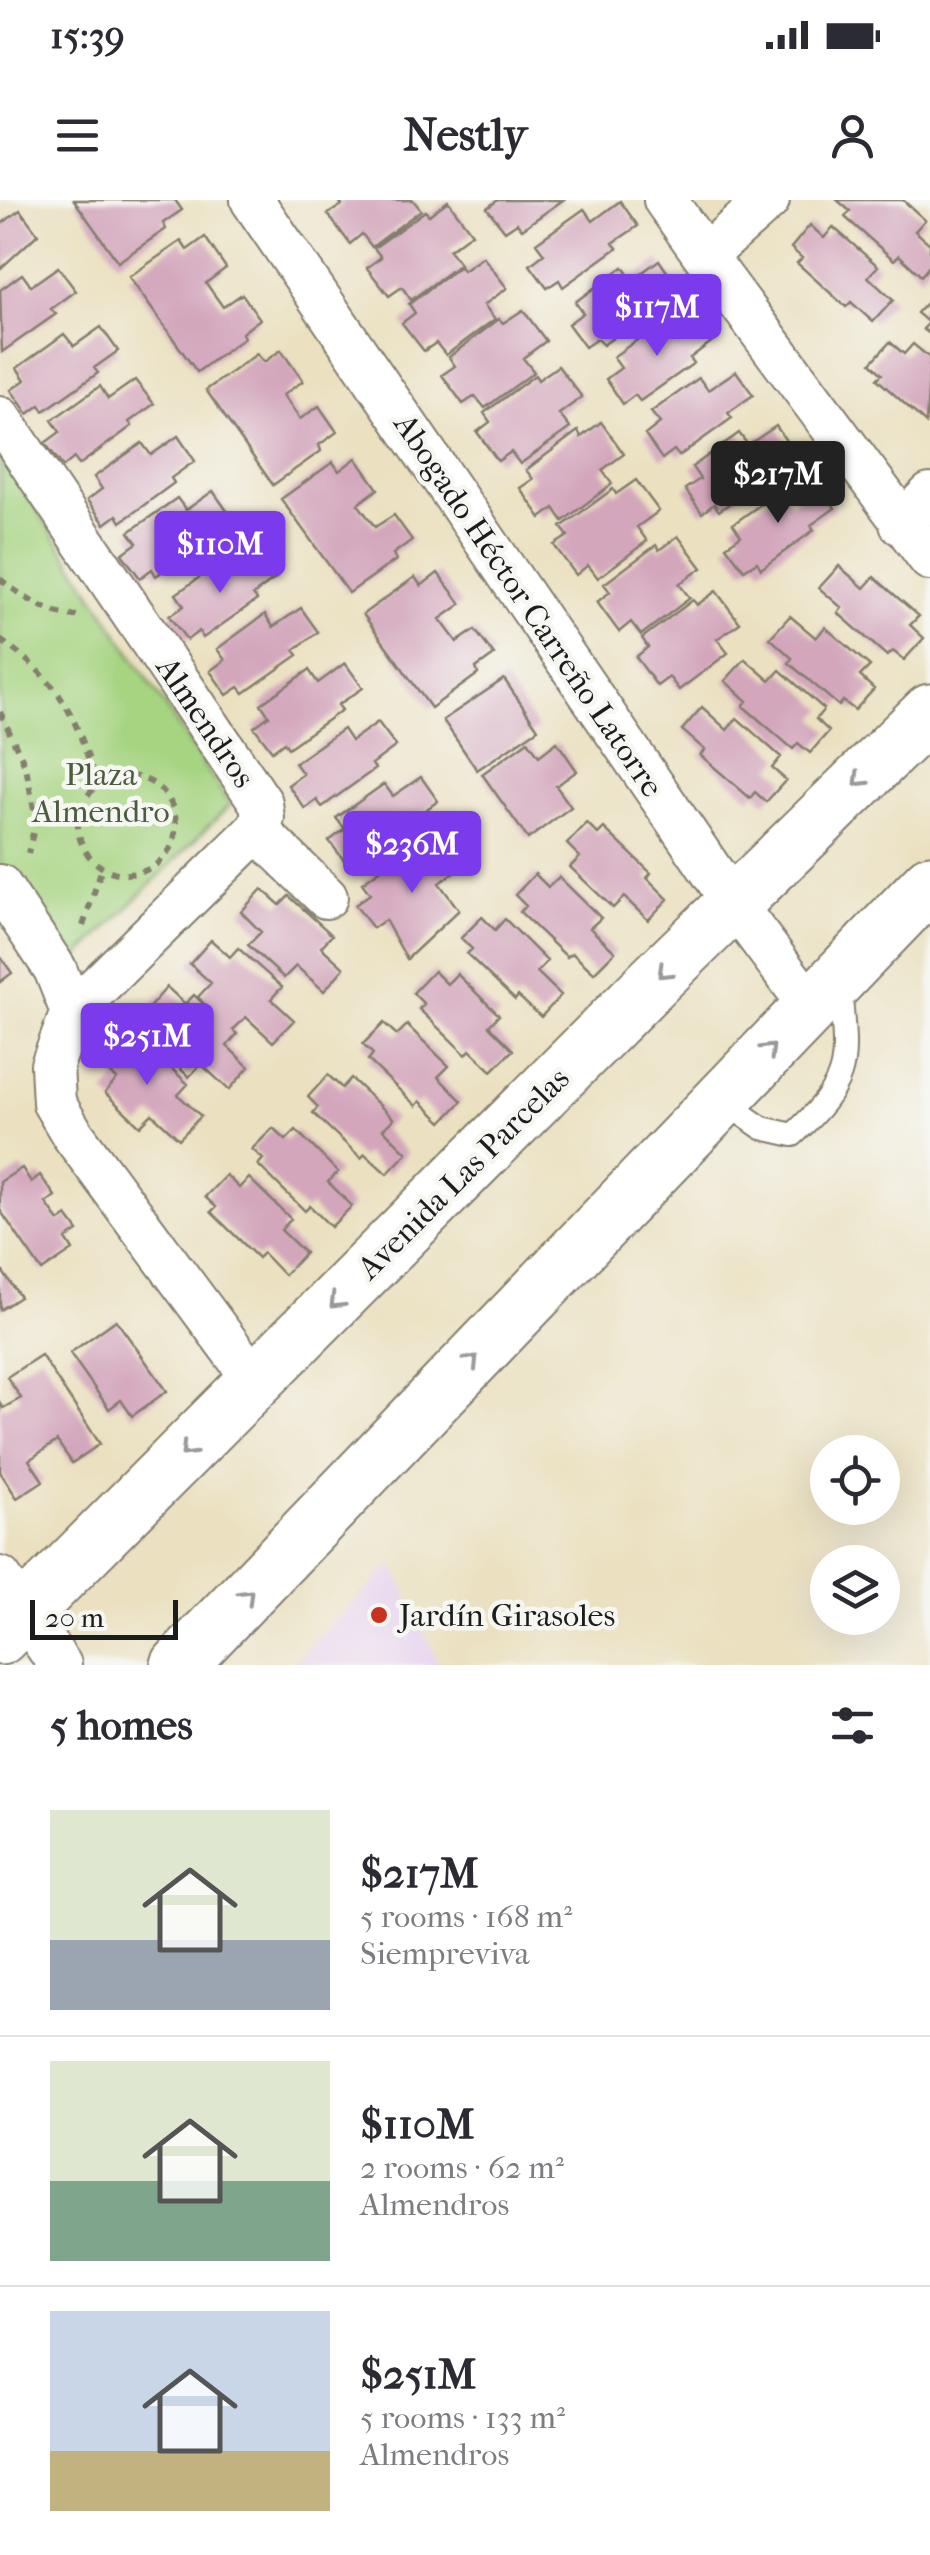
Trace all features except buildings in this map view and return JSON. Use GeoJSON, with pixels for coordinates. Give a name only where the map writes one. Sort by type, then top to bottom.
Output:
{"type":"FeatureCollection","features":[{"type":"Feature","properties":{"kind":"main road","name":"Avenida Las Parcelas"},"geometry":{"type":"LineString","coordinates":[[8,1609],[256,1382],[734,904],[925,726]]}},
{"type":"Feature","properties":{"kind":"main road"},"geometry":{"type":"LineString","coordinates":[[178,1665],[930,883]]}},
{"type":"Feature","properties":{"kind":"street","name":"Abogado Héctor Carreño Latorre"},"geometry":{"type":"LineString","coordinates":[[252,200],[734,904],[825,992]]}},
{"type":"Feature","properties":{"kind":"street"},"geometry":{"type":"LineString","coordinates":[[665,200],[705,256],[916,510],[930,559]]}},
{"type":"Feature","properties":{"kind":"street"},"geometry":{"type":"LineString","coordinates":[[705,256],[768,200]]}},
{"type":"Feature","properties":{"kind":"street","name":"Almendros"},"geometry":{"type":"LineString","coordinates":[[0,418],[261,803],[263,818],[257,830],[72,1012],[52,1065],[54,1103],[120,1202],[256,1382]]}},
{"type":"Feature","properties":{"kind":"street","name":"Almendros"},"geometry":{"type":"LineString","coordinates":[[257,830],[326,898]]}},
{"type":"Feature","properties":{"kind":"street"},"geometry":{"type":"LineString","coordinates":[[9,873],[72,1012]]}},
{"type":"Feature","properties":{"kind":"street"},"geometry":{"type":"LineString","coordinates":[[8,1609],[60,1665]]}},
{"type":"Feature","properties":{"kind":"lane"},"geometry":{"type":"LineString","coordinates":[[720,1099],[762,1128],[793,1135],[830,1100],[846,1060],[825,992]]}},
{"type":"Feature","properties":{"kind":"path"},"geometry":{"type":"LineString","coordinates":[[0,579],[18,594],[64,616],[92,617],[124,602]]}},
{"type":"Feature","properties":{"kind":"path"},"geometry":{"type":"LineString","coordinates":[[0,640],[36,665],[66,702],[97,786]]}},
{"type":"Feature","properties":{"kind":"path"},"geometry":{"type":"LineString","coordinates":[[0,712],[26,768],[36,821],[28,853],[9,873]]}},
{"type":"Feature","properties":{"kind":"path"},"geometry":{"type":"LineString","coordinates":[[127,776],[158,787],[174,814],[176,831],[162,860],[134,874],[117,874],[90,858],[78,829],[86,798],[97,786],[127,776]]}},
{"type":"Feature","properties":{"kind":"shaded area","name":"Jardín Girasoles"},"geometry":{"type":"Polygon","coordinates":[[[393,1564],[439,1665],[291,1665],[393,1564]]]}},
{"type":"Feature","properties":{"kind":"green space","name":"Plaza Almendro"},"geometry":{"type":"Polygon","coordinates":[[[0,453],[230,805],[67,968],[0,867],[0,453]]]}},
{"type":"Feature","properties":{"kind":"place","name":"Jardín Girasoles"},"geometry":{"type":"Point","coordinates":[379,1615]}}]}
